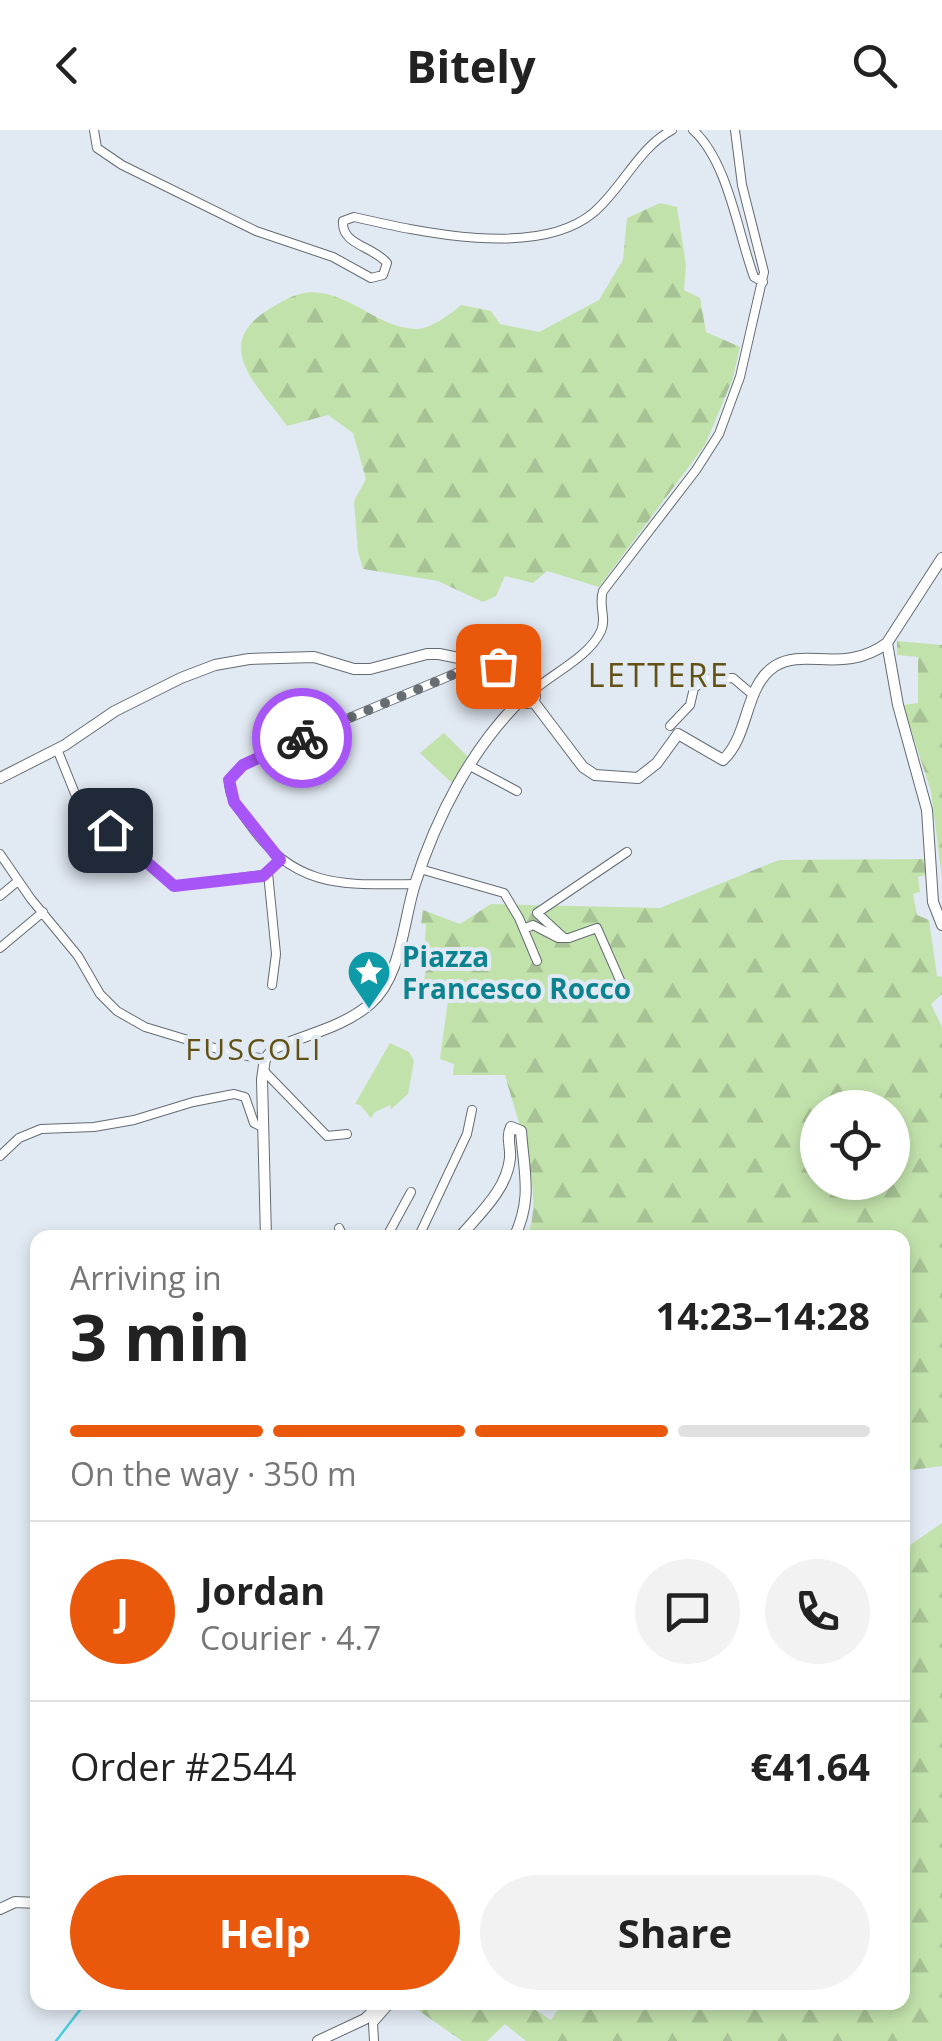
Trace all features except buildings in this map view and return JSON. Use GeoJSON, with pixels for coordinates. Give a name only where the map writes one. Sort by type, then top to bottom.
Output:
{"type":"FeatureCollection","features":[{"type":"Feature","properties":{"kind":"street"},"geometry":{"type":"LineString","coordinates":[[94,130],[97,148],[122,164],[256,231],[333,257],[372,278],[383,275],[387,263],[380,254],[347,237],[342,232],[343,220],[354,217],[444,235],[541,235],[572,226],[593,213],[651,147],[672,130]]}},
{"type":"Feature","properties":{"kind":"street"},"geometry":{"type":"LineString","coordinates":[[693,130],[702,139],[718,172],[754,277],[763,282]]}},
{"type":"Feature","properties":{"kind":"street"},"geometry":{"type":"LineString","coordinates":[[266,1230],[264,1065],[273,1050],[350,1017],[372,1003],[395,963],[420,868],[470,766],[498,722],[591,645],[604,620],[602,591],[696,470],[719,434],[740,377],[763,282],[735,130]]}},
{"type":"Feature","properties":{"kind":"street"},"geometry":{"type":"LineString","coordinates":[[674,730],[723,760],[744,728],[753,695],[763,677],[782,662],[863,658],[887,644],[942,558]]}},
{"type":"Feature","properties":{"kind":"street"},"geometry":{"type":"LineString","coordinates":[[887,644],[898,706],[927,810],[933,902],[942,925]]}},
{"type":"Feature","properties":{"kind":"street"},"geometry":{"type":"LineString","coordinates":[[0,778],[57,749],[115,711],[215,665],[284,656],[314,657],[370,670],[428,654],[498,666],[528,695],[582,767],[595,775],[638,778],[657,763],[693,699],[694,688],[706,680],[733,678],[753,695]]}},
{"type":"Feature","properties":{"kind":"street"},"geometry":{"type":"LineString","coordinates":[[415,884],[334,883],[280,860],[256,833],[230,792],[232,774],[268,752],[478,664]]}},
{"type":"Feature","properties":{"kind":"street"},"geometry":{"type":"LineString","coordinates":[[57,749],[78,801],[88,814],[174,886],[268,873],[280,860]]}},
{"type":"Feature","properties":{"kind":"street"},"geometry":{"type":"LineString","coordinates":[[470,766],[517,791]]}},
{"type":"Feature","properties":{"kind":"street"},"geometry":{"type":"LineString","coordinates":[[627,996],[601,931],[592,928],[569,938],[537,912],[628,852]]}},
{"type":"Feature","properties":{"kind":"street"},"geometry":{"type":"LineString","coordinates":[[0,854],[78,956],[100,994],[128,1020],[264,1065],[327,1136],[348,1134]]}},
{"type":"Feature","properties":{"kind":"street"},"geometry":{"type":"LineString","coordinates":[[420,868],[504,892],[537,961]]}},
{"type":"Feature","properties":{"kind":"street"},"geometry":{"type":"LineString","coordinates":[[268,873],[276,954],[272,985]]}},
{"type":"Feature","properties":{"kind":"street"},"geometry":{"type":"LineString","coordinates":[[0,896],[18,881]]}},
{"type":"Feature","properties":{"kind":"street"},"geometry":{"type":"LineString","coordinates":[[0,948],[42,912]]}},
{"type":"Feature","properties":{"kind":"street"},"geometry":{"type":"LineString","coordinates":[[524,929],[533,925],[558,938],[564,936]]}},
{"type":"Feature","properties":{"kind":"street"},"geometry":{"type":"LineString","coordinates":[[0,1156],[29,1132],[134,1120],[234,1094],[245,1097],[254,1123],[264,1128]]}},
{"type":"Feature","properties":{"kind":"street"},"geometry":{"type":"LineString","coordinates":[[422,1230],[467,1134],[472,1110]]}},
{"type":"Feature","properties":{"kind":"street"},"geometry":{"type":"LineString","coordinates":[[466,1230],[500,1190],[510,1159],[511,1126],[521,1131],[526,1176],[525,1215],[518,1230]]}},
{"type":"Feature","properties":{"kind":"street"},"geometry":{"type":"LineString","coordinates":[[390,1230],[411,1192]]}},
{"type":"Feature","properties":{"kind":"street"},"geometry":{"type":"LineString","coordinates":[[0,1909],[14,1902],[30,1903]]}},
{"type":"Feature","properties":{"kind":"street"},"geometry":{"type":"LineString","coordinates":[[318,2041],[376,2010]]}},
{"type":"Feature","properties":{"kind":"street"},"geometry":{"type":"LineString","coordinates":[[374,2041],[372,2024],[384,2010]]}},
{"type":"Feature","properties":{"kind":"green space"},"geometry":{"type":"Polygon","coordinates":[[[660,203],[677,207],[686,265],[684,290],[700,298],[706,332],[740,347],[733,378],[705,445],[599,587],[547,571],[533,583],[505,576],[496,596],[483,602],[438,581],[363,569],[354,501],[366,479],[353,433],[328,415],[287,426],[245,366],[243,336],[253,322],[289,298],[314,292],[345,300],[402,327],[426,327],[461,305],[491,311],[500,324],[539,332],[599,300],[623,260],[627,218],[660,203]]]}},
{"type":"Feature","properties":{"kind":"green space"},"geometry":{"type":"Polygon","coordinates":[[[897,641],[942,645],[942,878],[931,791],[903,705],[918,703],[918,657],[897,655],[897,641]]]}},
{"type":"Feature","properties":{"kind":"green space"},"geometry":{"type":"Polygon","coordinates":[[[444,733],[470,759],[453,784],[420,753],[444,733]]]}},
{"type":"Feature","properties":{"kind":"green space"},"geometry":{"type":"Polygon","coordinates":[[[927,859],[925,875],[918,877],[920,892],[913,894],[917,915],[929,920],[937,976],[942,977],[942,994],[931,1004],[942,1027],[942,1466],[910,1470],[910,1230],[529,1230],[532,1178],[505,1075],[453,1075],[454,1064],[440,1059],[450,986],[424,981],[429,948],[426,924],[421,924],[423,910],[460,924],[491,904],[660,908],[779,860],[927,859]]]}},
{"type":"Feature","properties":{"kind":"green space"},"geometry":{"type":"Polygon","coordinates":[[[390,1043],[409,1052],[414,1061],[408,1094],[391,1109],[390,1105],[371,1118],[355,1104],[390,1043]]]}},
{"type":"Feature","properties":{"kind":"green space"},"geometry":{"type":"Polygon","coordinates":[[[942,1523],[942,2041],[526,2041],[505,2024],[487,2041],[462,2041],[418,2010],[536,2010],[551,2020],[557,2010],[910,2010],[910,1545],[942,1523]]]}},
{"type":"Feature","properties":{"kind":"waterway"},"geometry":{"type":"LineString","coordinates":[[56,2041],[80,2010]]}},
{"type":"Feature","properties":{"kind":"way so far"},"geometry":{"type":"LineString","coordinates":[[302,738],[478,664],[498,666]]}},
{"type":"Feature","properties":{"kind":"place","name":"Piazza Francesco Rocco"},"geometry":{"type":"Point","coordinates":[369,1010]}},
{"type":"Feature","properties":{"kind":"district","name":"LETTERE"},"geometry":{"type":"Point","coordinates":[659,674]}},
{"type":"Feature","properties":{"kind":"district","name":"FUSCOLI"},"geometry":{"type":"Point","coordinates":[254,1048]}},
{"type":"Feature","properties":{"kind":"route"},"geometry":{"type":"LineString","coordinates":[[110,830],[174,886],[263,876],[280,860],[234,802],[229,780],[243,765],[302,738]]}}]}
